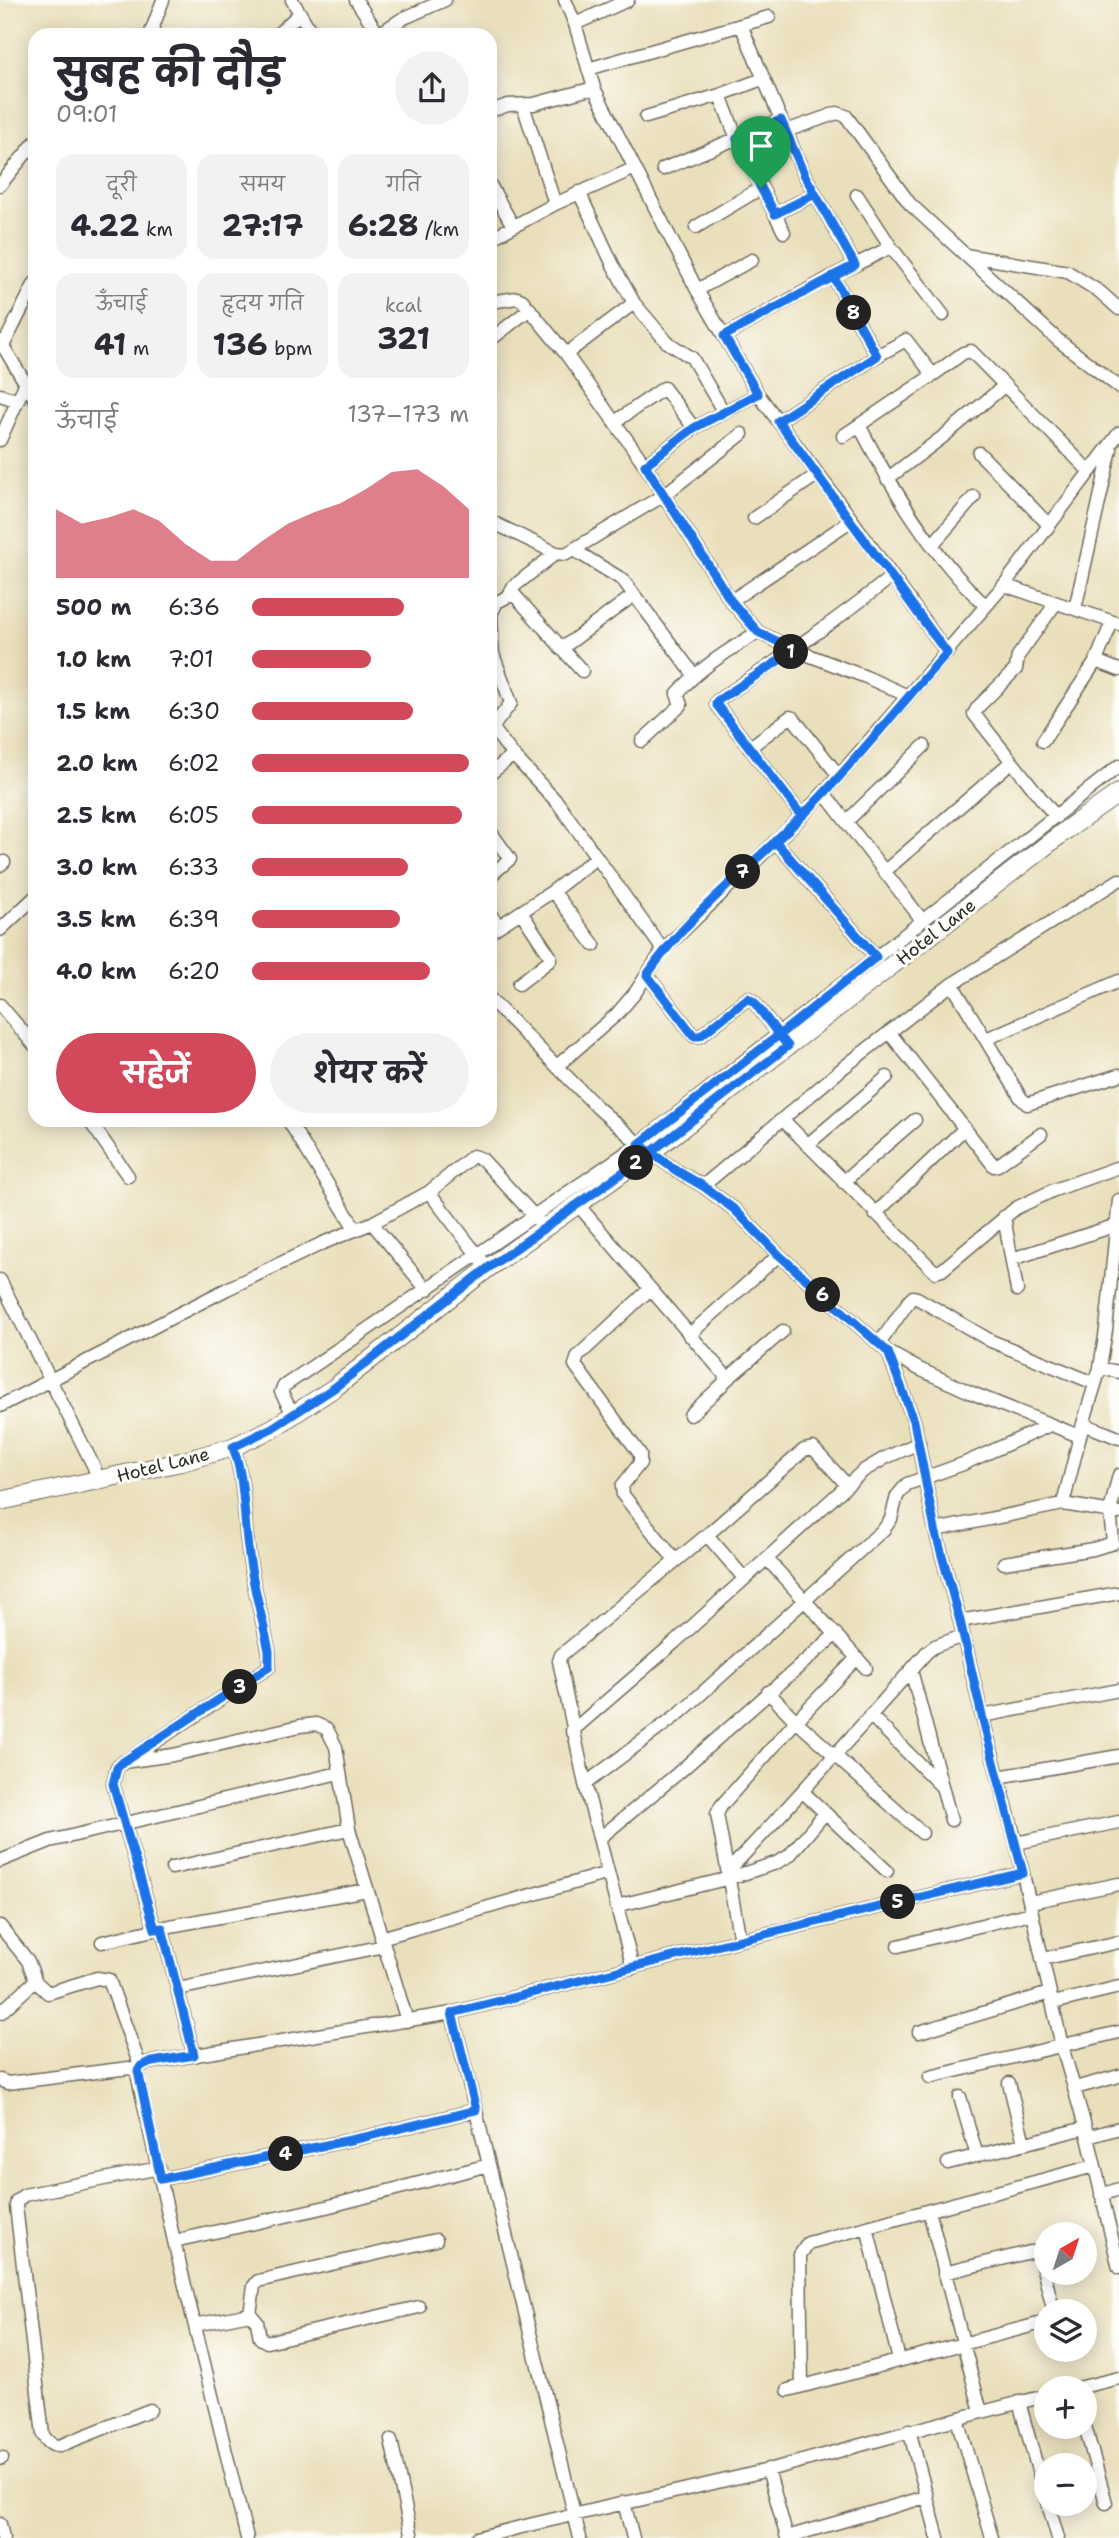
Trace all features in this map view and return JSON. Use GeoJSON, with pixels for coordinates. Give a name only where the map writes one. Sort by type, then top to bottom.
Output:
{"type":"FeatureCollection","features":[{"type":"Feature","properties":{"kind":"street"},"geometry":{"type":"LineString","coordinates":[[153,28],[163,0]]}},
{"type":"Feature","properties":{"kind":"street"},"geometry":{"type":"LineString","coordinates":[[292,0],[309,28]]}},
{"type":"Feature","properties":{"kind":"street"},"geometry":{"type":"LineString","coordinates":[[356,0],[374,28]]}},
{"type":"Feature","properties":{"kind":"street"},"geometry":{"type":"LineString","coordinates":[[388,28],[445,0]]}},
{"type":"Feature","properties":{"kind":"street"},"geometry":{"type":"LineString","coordinates":[[565,0],[594,88],[697,290],[758,394],[947,653]]}},
{"type":"Feature","properties":{"kind":"street"},"geometry":{"type":"LineString","coordinates":[[575,24],[628,0]]}},
{"type":"Feature","properties":{"kind":"street"},"geometry":{"type":"LineString","coordinates":[[284,28],[300,13]]}},
{"type":"Feature","properties":{"kind":"street"},"geometry":{"type":"LineString","coordinates":[[587,69],[769,17]]}},
{"type":"Feature","properties":{"kind":"street"},"geometry":{"type":"LineString","coordinates":[[741,25],[762,79],[815,194],[855,265]]}},
{"type":"Feature","properties":{"kind":"street"},"geometry":{"type":"LineString","coordinates":[[646,117],[720,95],[762,79]]}},
{"type":"Feature","properties":{"kind":"street"},"geometry":{"type":"LineString","coordinates":[[497,108],[594,88]]}},
{"type":"Feature","properties":{"kind":"street"},"geometry":{"type":"LineString","coordinates":[[720,95],[737,139],[784,232]]}},
{"type":"Feature","properties":{"kind":"street"},"geometry":{"type":"LineString","coordinates":[[523,105],[555,204]]}},
{"type":"Feature","properties":{"kind":"street"},"geometry":{"type":"LineString","coordinates":[[663,169],[737,139],[837,113],[843,114],[905,198],[1058,340],[1119,387]]}},
{"type":"Feature","properties":{"kind":"street"},"geometry":{"type":"LineString","coordinates":[[0,185],[28,151]]}},
{"type":"Feature","properties":{"kind":"street"},"geometry":{"type":"LineString","coordinates":[[497,235],[579,192],[635,168]]}},
{"type":"Feature","properties":{"kind":"street"},"geometry":{"type":"LineString","coordinates":[[696,227],[761,188]]}},
{"type":"Feature","properties":{"kind":"street"},"geometry":{"type":"LineString","coordinates":[[579,192],[634,303],[667,342],[692,358],[723,411]]}},
{"type":"Feature","properties":{"kind":"street"},"geometry":{"type":"LineString","coordinates":[[775,214],[815,194]]}},
{"type":"Feature","properties":{"kind":"street"},"geometry":{"type":"LineString","coordinates":[[857,195],[891,247],[943,315]]}},
{"type":"Feature","properties":{"kind":"street"},"geometry":{"type":"LineString","coordinates":[[497,198],[513,226]]}},
{"type":"Feature","properties":{"kind":"street"},"geometry":{"type":"LineString","coordinates":[[724,336],[891,247]]}},
{"type":"Feature","properties":{"kind":"street"},"geometry":{"type":"LineString","coordinates":[[965,254],[1068,272],[1100,292],[1119,309]]}},
{"type":"Feature","properties":{"kind":"street"},"geometry":{"type":"LineString","coordinates":[[697,290],[752,260]]}},
{"type":"Feature","properties":{"kind":"street"},"geometry":{"type":"LineString","coordinates":[[833,276],[877,356]]}},
{"type":"Feature","properties":{"kind":"street"},"geometry":{"type":"LineString","coordinates":[[28,296],[2,343],[28,385]]}},
{"type":"Feature","properties":{"kind":"street"},"geometry":{"type":"LineString","coordinates":[[497,302],[521,298],[566,354],[645,465],[731,601],[758,632],[908,696]]}},
{"type":"Feature","properties":{"kind":"street"},"geometry":{"type":"LineString","coordinates":[[566,354],[634,303]]}},
{"type":"Feature","properties":{"kind":"street"},"geometry":{"type":"LineString","coordinates":[[497,335],[530,309]]}},
{"type":"Feature","properties":{"kind":"street"},"geometry":{"type":"LineString","coordinates":[[778,421],[906,340],[933,375]]}},
{"type":"Feature","properties":{"kind":"street"},"geometry":{"type":"LineString","coordinates":[[843,436],[971,351],[1089,471]]}},
{"type":"Feature","properties":{"kind":"street"},"geometry":{"type":"LineString","coordinates":[[0,440],[24,377],[28,374]]}},
{"type":"Feature","properties":{"kind":"street"},"geometry":{"type":"LineString","coordinates":[[887,479],[1004,386]]}},
{"type":"Feature","properties":{"kind":"street"},"geometry":{"type":"LineString","coordinates":[[615,422],[664,388],[694,428]]}},
{"type":"Feature","properties":{"kind":"street"},"geometry":{"type":"LineString","coordinates":[[0,394],[16,400]]}},
{"type":"Feature","properties":{"kind":"street"},"geometry":{"type":"LineString","coordinates":[[645,465],[694,428],[758,394]]}},
{"type":"Feature","properties":{"kind":"street"},"geometry":{"type":"LineString","coordinates":[[859,425],[887,479],[961,581],[986,606]]}},
{"type":"Feature","properties":{"kind":"street"},"geometry":{"type":"LineString","coordinates":[[1075,609],[1119,433]]}},
{"type":"Feature","properties":{"kind":"street"},"geometry":{"type":"LineString","coordinates":[[497,524],[556,554],[564,555],[664,495],[742,434]]}},
{"type":"Feature","properties":{"kind":"street"},"geometry":{"type":"LineString","coordinates":[[557,1066],[617,1014],[663,950],[824,793],[1004,585],[1089,471],[1113,450]]}},
{"type":"Feature","properties":{"kind":"street"},"geometry":{"type":"LineString","coordinates":[[979,453],[1048,524]]}},
{"type":"Feature","properties":{"kind":"street"},"geometry":{"type":"LineString","coordinates":[[754,518],[818,474]]}},
{"type":"Feature","properties":{"kind":"street"},"geometry":{"type":"LineString","coordinates":[[933,544],[974,497]]}},
{"type":"Feature","properties":{"kind":"street"},"geometry":{"type":"LineString","coordinates":[[731,601],[852,520]]}},
{"type":"Feature","properties":{"kind":"street"},"geometry":{"type":"LineString","coordinates":[[574,550],[614,573],[634,595],[694,675]]}},
{"type":"Feature","properties":{"kind":"street"},"geometry":{"type":"LineString","coordinates":[[556,554],[513,587],[513,594],[582,671]]}},
{"type":"Feature","properties":{"kind":"street"},"geometry":{"type":"LineString","coordinates":[[802,816],[718,708],[717,701],[795,650],[891,577]]}},
{"type":"Feature","properties":{"kind":"street"},"geometry":{"type":"LineString","coordinates":[[1004,585],[1116,623],[1096,661],[1044,741]]}},
{"type":"Feature","properties":{"kind":"street"},"geometry":{"type":"LineString","coordinates":[[497,602],[513,594]]}},
{"type":"Feature","properties":{"kind":"street"},"geometry":{"type":"LineString","coordinates":[[561,649],[634,595]]}},
{"type":"Feature","properties":{"kind":"street"},"geometry":{"type":"LineString","coordinates":[[1056,603],[1018,656],[1016,669],[975,711],[975,718],[1056,817]]}},
{"type":"Feature","properties":{"kind":"street"},"geometry":{"type":"LineString","coordinates":[[642,741],[681,705],[677,694],[694,675],[758,632]]}},
{"type":"Feature","properties":{"kind":"street"},"geometry":{"type":"LineString","coordinates":[[1096,661],[1119,670]]}},
{"type":"Feature","properties":{"kind":"street"},"geometry":{"type":"LineString","coordinates":[[497,665],[511,703],[497,722]]}},
{"type":"Feature","properties":{"kind":"street"},"geometry":{"type":"LineString","coordinates":[[749,748],[790,717],[839,776]]}},
{"type":"Feature","properties":{"kind":"street"},"geometry":{"type":"LineString","coordinates":[[497,733],[513,755],[558,803],[663,950]]}},
{"type":"Feature","properties":{"kind":"street"},"geometry":{"type":"LineString","coordinates":[[847,821],[924,746]]}},
{"type":"Feature","properties":{"kind":"street"},"geometry":{"type":"LineString","coordinates":[[497,768],[513,755]]}},
{"type":"Feature","properties":{"kind":"street"},"geometry":{"type":"LineString","coordinates":[[885,871],[1011,762]]}},
{"type":"Feature","properties":{"kind":"street"},"geometry":{"type":"LineString","coordinates":[[647,975],[694,1036],[700,1036],[748,998],[784,1041],[876,957],[1119,766]]}},
{"type":"Feature","properties":{"kind":"street"},"geometry":{"type":"LineString","coordinates":[[824,793],[922,920]]}},
{"type":"Feature","properties":{"kind":"street","name":"Hotel Lane"},"geometry":{"type":"LineString","coordinates":[[0,1501],[96,1474],[233,1447],[255,1438],[289,1406],[334,1388],[385,1350],[482,1262],[539,1222],[578,1205],[645,1148],[784,1041],[1119,793]]}},
{"type":"Feature","properties":{"kind":"street"},"geometry":{"type":"LineString","coordinates":[[497,841],[510,859],[497,870]]}},
{"type":"Feature","properties":{"kind":"street"},"geometry":{"type":"LineString","coordinates":[[775,841],[876,957]]}},
{"type":"Feature","properties":{"kind":"street"},"geometry":{"type":"LineString","coordinates":[[497,927],[553,891],[596,858]]}},
{"type":"Feature","properties":{"kind":"street"},"geometry":{"type":"LineString","coordinates":[[703,1186],[844,1067],[952,984],[1119,880]]}},
{"type":"Feature","properties":{"kind":"street"},"geometry":{"type":"LineString","coordinates":[[553,891],[594,945]]}},
{"type":"Feature","properties":{"kind":"street"},"geometry":{"type":"LineString","coordinates":[[0,930],[28,904]]}},
{"type":"Feature","properties":{"kind":"street"},"geometry":{"type":"LineString","coordinates":[[519,984],[550,960],[521,912]]}},
{"type":"Feature","properties":{"kind":"street"},"geometry":{"type":"LineString","coordinates":[[986,1039],[1119,981]]}},
{"type":"Feature","properties":{"kind":"street"},"geometry":{"type":"LineString","coordinates":[[952,984],[1027,1104],[1119,1075]]}},
{"type":"Feature","properties":{"kind":"street"},"geometry":{"type":"LineString","coordinates":[[0,1005],[28,1038]]}},
{"type":"Feature","properties":{"kind":"street"},"geometry":{"type":"LineString","coordinates":[[497,1007],[598,1108],[645,1148],[735,1210],[779,1255],[883,1348],[919,1369],[972,1394],[1050,1425],[1119,1438]]}},
{"type":"Feature","properties":{"kind":"street"},"geometry":{"type":"LineString","coordinates":[[889,1032],[994,1166],[1041,1134]]}},
{"type":"Feature","properties":{"kind":"street"},"geometry":{"type":"LineString","coordinates":[[807,1145],[887,1077]]}},
{"type":"Feature","properties":{"kind":"street"},"geometry":{"type":"LineString","coordinates":[[843,1182],[915,1120]]}},
{"type":"Feature","properties":{"kind":"street"},"geometry":{"type":"LineString","coordinates":[[783,1121],[932,1270],[938,1272],[1004,1217],[1028,1201],[1119,1167]]}},
{"type":"Feature","properties":{"kind":"street"},"geometry":{"type":"LineString","coordinates":[[94,1127],[128,1176]]}},
{"type":"Feature","properties":{"kind":"street"},"geometry":{"type":"LineString","coordinates":[[292,1127],[356,1230]]}},
{"type":"Feature","properties":{"kind":"street"},"geometry":{"type":"LineString","coordinates":[[875,1214],[964,1129]]}},
{"type":"Feature","properties":{"kind":"street"},"geometry":{"type":"LineString","coordinates":[[0,1406],[227,1289],[372,1223],[429,1192],[476,1155],[539,1222],[645,1148]]}},
{"type":"Feature","properties":{"kind":"street"},"geometry":{"type":"LineString","coordinates":[[289,1406],[281,1392],[284,1387],[427,1290],[482,1262],[429,1192]]}},
{"type":"Feature","properties":{"kind":"street"},"geometry":{"type":"LineString","coordinates":[[1063,1504],[1100,1368],[1119,1200]]}},
{"type":"Feature","properties":{"kind":"street"},"geometry":{"type":"LineString","coordinates":[[578,1205],[724,1374],[725,1381]]}},
{"type":"Feature","properties":{"kind":"street"},"geometry":{"type":"LineString","coordinates":[[1004,1217],[1017,1290]]}},
{"type":"Feature","properties":{"kind":"street"},"geometry":{"type":"LineString","coordinates":[[372,1223],[427,1290]]}},
{"type":"Feature","properties":{"kind":"street"},"geometry":{"type":"LineString","coordinates":[[1012,1259],[1116,1225]]}},
{"type":"Feature","properties":{"kind":"street"},"geometry":{"type":"LineString","coordinates":[[689,1335],[779,1255]]}},
{"type":"Feature","properties":{"kind":"street"},"geometry":{"type":"LineString","coordinates":[[0,1280],[96,1474]]}},
{"type":"Feature","properties":{"kind":"street"},"geometry":{"type":"LineString","coordinates":[[650,1289],[578,1356],[575,1365],[640,1454],[640,1463],[622,1486],[623,1495],[675,1560]]}},
{"type":"Feature","properties":{"kind":"street"},"geometry":{"type":"LineString","coordinates":[[883,1348],[913,1297],[991,1341],[1094,1383]]}},
{"type":"Feature","properties":{"kind":"street"},"geometry":{"type":"LineString","coordinates":[[690,1415],[783,1331]]}},
{"type":"Feature","properties":{"kind":"street"},"geometry":{"type":"LineString","coordinates":[[883,1348],[909,1409],[919,1443],[923,1478],[935,1530],[1016,1843],[1062,2046],[1117,2250],[1119,2268]]}},
{"type":"Feature","properties":{"kind":"street"},"geometry":{"type":"LineString","coordinates":[[1100,1368],[1119,1372]]}},
{"type":"Feature","properties":{"kind":"street"},"geometry":{"type":"LineString","coordinates":[[584,1784],[681,1712],[884,1530],[891,1519],[897,1496],[907,1484],[963,1464],[1050,1425]]}},
{"type":"Feature","properties":{"kind":"street"},"geometry":{"type":"LineString","coordinates":[[572,1731],[675,1643],[847,1485],[885,1458],[919,1443]]}},
{"type":"Feature","properties":{"kind":"street"},"geometry":{"type":"LineString","coordinates":[[194,2055],[178,1989],[113,1784],[117,1768],[123,1762],[269,1667],[269,1651],[249,1558],[243,1487],[233,1447]]}},
{"type":"Feature","properties":{"kind":"street"},"geometry":{"type":"LineString","coordinates":[[633,1968],[584,1784],[559,1661],[561,1655],[809,1448],[813,1448],[847,1485]]}},
{"type":"Feature","properties":{"kind":"street"},"geometry":{"type":"LineString","coordinates":[[1004,1563],[1110,1545],[1114,1539],[1114,1512],[1119,1475]]}},
{"type":"Feature","properties":{"kind":"street"},"geometry":{"type":"LineString","coordinates":[[935,1530],[1063,1504],[1114,1512]]}},
{"type":"Feature","properties":{"kind":"street"},"geometry":{"type":"LineString","coordinates":[[707,1535],[744,1578]]}},
{"type":"Feature","properties":{"kind":"street"},"geometry":{"type":"LineString","coordinates":[[740,1940],[717,1814],[721,1806],[796,1721],[862,1663],[767,1559]]}},
{"type":"Feature","properties":{"kind":"street"},"geometry":{"type":"LineString","coordinates":[[960,1621],[1119,1593]]}},
{"type":"Feature","properties":{"kind":"street"},"geometry":{"type":"LineString","coordinates":[[600,1838],[677,1774],[836,1633]]}},
{"type":"Feature","properties":{"kind":"street"},"geometry":{"type":"LineString","coordinates":[[729,1874],[911,1670],[935,1646],[963,1636]]}},
{"type":"Feature","properties":{"kind":"street"},"geometry":{"type":"LineString","coordinates":[[911,1670],[951,1820]]}},
{"type":"Feature","properties":{"kind":"street"},"geometry":{"type":"LineString","coordinates":[[982,1716],[1119,1690]]}},
{"type":"Feature","properties":{"kind":"street"},"geometry":{"type":"LineString","coordinates":[[768,1692],[796,1721],[922,1833]]}},
{"type":"Feature","properties":{"kind":"street"},"geometry":{"type":"LineString","coordinates":[[870,1715],[943,1788]]}},
{"type":"Feature","properties":{"kind":"street"},"geometry":{"type":"LineString","coordinates":[[123,1762],[160,1758],[316,1724],[327,1729],[336,1746],[349,1829],[407,2021]]}},
{"type":"Feature","properties":{"kind":"street"},"geometry":{"type":"LineString","coordinates":[[998,1777],[1119,1756]]}},
{"type":"Feature","properties":{"kind":"street"},"geometry":{"type":"LineString","coordinates":[[0,1861],[50,1841],[339,1773]]}},
{"type":"Feature","properties":{"kind":"street"},"geometry":{"type":"LineString","coordinates":[[803,1792],[887,1871]]}},
{"type":"Feature","properties":{"kind":"street"},"geometry":{"type":"LineString","coordinates":[[616,1906],[729,1874],[758,1870],[789,1856],[825,1813]]}},
{"type":"Feature","properties":{"kind":"street"},"geometry":{"type":"LineString","coordinates":[[1016,1843],[1119,1822]]}},
{"type":"Feature","properties":{"kind":"street"},"geometry":{"type":"LineString","coordinates":[[172,1868],[349,1829]]}},
{"type":"Feature","properties":{"kind":"street"},"geometry":{"type":"LineString","coordinates":[[178,1989],[383,1942],[608,1873]]}},
{"type":"Feature","properties":{"kind":"street"},"geometry":{"type":"LineString","coordinates":[[0,2080],[8,2083],[139,2068],[147,2063],[452,2013],[740,1940],[1023,1873]]}},
{"type":"Feature","properties":{"kind":"street"},"geometry":{"type":"LineString","coordinates":[[898,1946],[1119,1884]]}},
{"type":"Feature","properties":{"kind":"street"},"geometry":{"type":"LineString","coordinates":[[102,1942],[367,1890]]}},
{"type":"Feature","properties":{"kind":"street"},"geometry":{"type":"LineString","coordinates":[[0,1926],[28,1961],[40,1988],[48,1993],[97,1978],[109,1980],[139,2068],[174,2241],[247,2538]]}},
{"type":"Feature","properties":{"kind":"street"},"geometry":{"type":"LineString","coordinates":[[1042,1959],[1119,1942]]}},
{"type":"Feature","properties":{"kind":"street"},"geometry":{"type":"LineString","coordinates":[[0,2012],[35,1981]]}},
{"type":"Feature","properties":{"kind":"street"},"geometry":{"type":"LineString","coordinates":[[919,2032],[1052,1998],[1119,1987]]}},
{"type":"Feature","properties":{"kind":"street"},"geometry":{"type":"LineString","coordinates":[[452,2013],[580,2538]]}},
{"type":"Feature","properties":{"kind":"street"},"geometry":{"type":"LineString","coordinates":[[930,2077],[1119,2032]]}},
{"type":"Feature","properties":{"kind":"street"},"geometry":{"type":"LineString","coordinates":[[1074,2088],[1119,2076]]}},
{"type":"Feature","properties":{"kind":"street"},"geometry":{"type":"LineString","coordinates":[[1009,2083],[1024,2143]]}},
{"type":"Feature","properties":{"kind":"street"},"geometry":{"type":"LineString","coordinates":[[960,2097],[977,2155]]}},
{"type":"Feature","properties":{"kind":"street"},"geometry":{"type":"LineString","coordinates":[[150,2410],[59,2446],[46,2440],[17,2201],[24,2196],[365,2137],[476,2110]]}},
{"type":"Feature","properties":{"kind":"street"},"geometry":{"type":"LineString","coordinates":[[948,2163],[1024,2143],[1119,2128]]}},
{"type":"Feature","properties":{"kind":"street"},"geometry":{"type":"LineString","coordinates":[[174,2241],[326,2207],[489,2165]]}},
{"type":"Feature","properties":{"kind":"street"},"geometry":{"type":"LineString","coordinates":[[802,2386],[800,2255],[808,2243],[1094,2166]]}},
{"type":"Feature","properties":{"kind":"street"},"geometry":{"type":"LineString","coordinates":[[1101,2195],[1119,2189]]}},
{"type":"Feature","properties":{"kind":"street"},"geometry":{"type":"LineString","coordinates":[[929,2211],[981,2412]]}},
{"type":"Feature","properties":{"kind":"street"},"geometry":{"type":"LineString","coordinates":[[867,2227],[899,2360]]}},
{"type":"Feature","properties":{"kind":"street"},"geometry":{"type":"LineString","coordinates":[[419,2307],[267,2342],[260,2338],[257,2322],[250,2314],[253,2289],[258,2281],[436,2240]]}},
{"type":"Feature","properties":{"kind":"street"},"geometry":{"type":"LineString","coordinates":[[944,2273],[1035,2252],[1041,2260],[1052,2299]]}},
{"type":"Feature","properties":{"kind":"street"},"geometry":{"type":"LineString","coordinates":[[195,2325],[250,2314]]}},
{"type":"Feature","properties":{"kind":"street"},"geometry":{"type":"LineString","coordinates":[[788,2390],[1034,2325]]}},
{"type":"Feature","properties":{"kind":"street"},"geometry":{"type":"LineString","coordinates":[[1097,2384],[1119,2378]]}},
{"type":"Feature","properties":{"kind":"street"},"geometry":{"type":"LineString","coordinates":[[477,2538],[768,2469],[1034,2399]]}},
{"type":"Feature","properties":{"kind":"street"},"geometry":{"type":"LineString","coordinates":[[1019,2402],[1034,2456]]}},
{"type":"Feature","properties":{"kind":"street"},"geometry":{"type":"LineString","coordinates":[[957,2419],[992,2538]]}},
{"type":"Feature","properties":{"kind":"street"},"geometry":{"type":"LineString","coordinates":[[909,2430],[938,2538]]}},
{"type":"Feature","properties":{"kind":"street"},"geometry":{"type":"LineString","coordinates":[[1088,2439],[1105,2503]]}},
{"type":"Feature","properties":{"kind":"street"},"geometry":{"type":"LineString","coordinates":[[391,2441],[412,2538]]}},
{"type":"Feature","properties":{"kind":"street"},"geometry":{"type":"LineString","coordinates":[[768,2469],[787,2538],[926,2497]]}},
{"type":"Feature","properties":{"kind":"street"},"geometry":{"type":"LineString","coordinates":[[624,2502],[633,2538]]}},
{"type":"Feature","properties":{"kind":"street"},"geometry":{"type":"LineString","coordinates":[[1052,2516],[1058,2538]]}},
{"type":"Feature","properties":{"kind":"street"},"geometry":{"type":"LineString","coordinates":[[0,2524],[3,2538]]}},
{"type":"Feature","properties":{"kind":"route"},"geometry":{"type":"LineString","coordinates":[[761,188],[737,139],[781,120],[804,174],[855,265],[833,276],[877,356],[778,421],[947,653],[824,793],[802,816],[758,857],[663,950],[647,975],[694,1036],[700,1036],[748,998],[779,1035],[639,1144],[650,1153],[677,1171],[703,1186],[735,1210],[779,1255],[888,1352],[914,1421],[935,1530],[1023,1873],[740,1940],[452,2013],[476,2110],[365,2137],[161,2179],[137,2073],[141,2066],[147,2063],[194,2055],[162,1928],[155,1929],[113,1784],[117,1768],[123,1762],[269,1667],[269,1651],[249,1558],[243,1487],[233,1447],[255,1438],[334,1388],[488,1268],[578,1205],[650,1153],[692,1121],[788,1046],[779,1035],[876,957],[775,841],[802,816],[716,704],[795,650],[758,632],[731,601],[645,465],[694,428],[758,394],[724,336],[833,276],[855,265],[815,194],[775,214],[761,188]]}}]}
